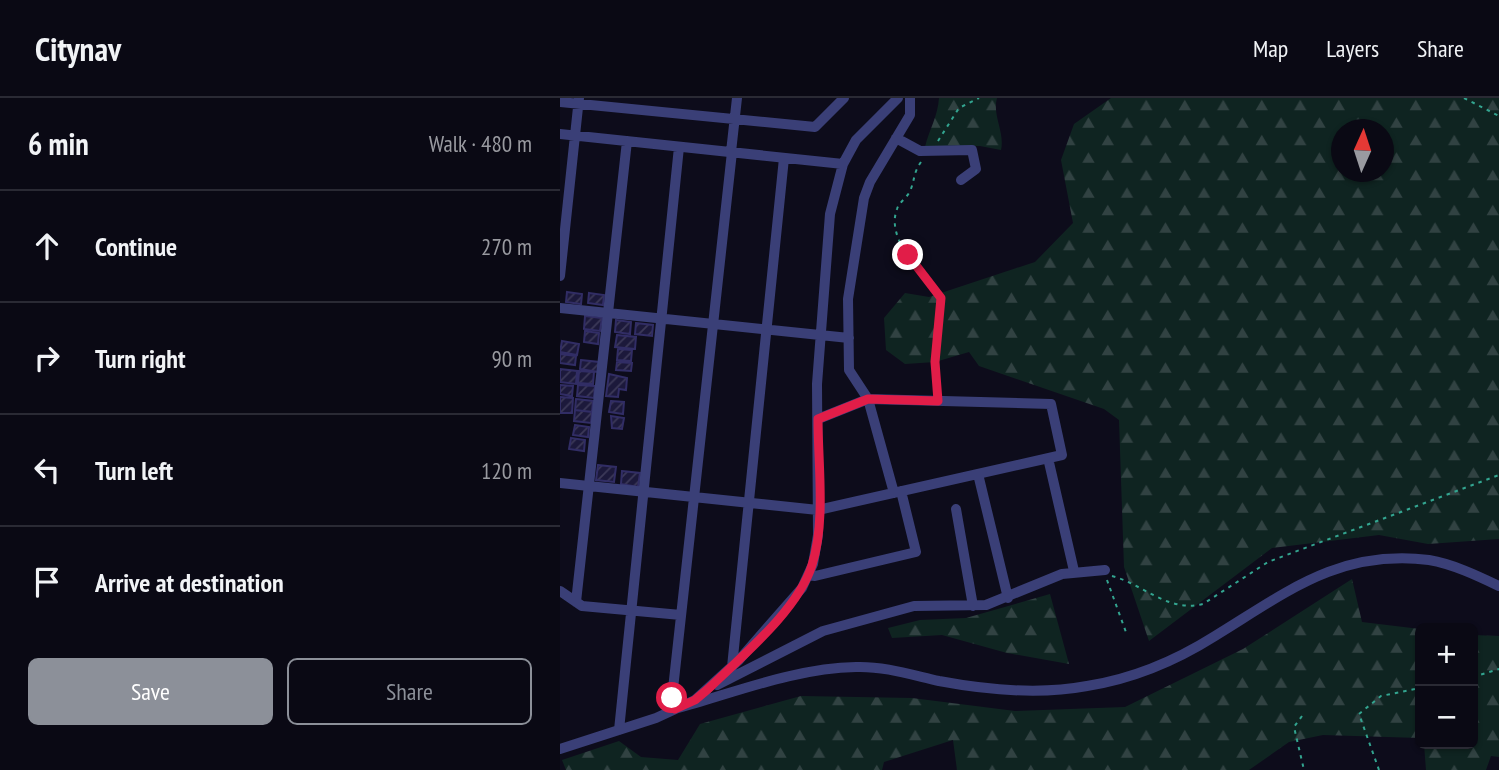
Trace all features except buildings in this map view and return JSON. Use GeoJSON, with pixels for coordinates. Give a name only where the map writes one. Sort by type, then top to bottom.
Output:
{"type":"FeatureCollection","features":[{"type":"Feature","properties":{"kind":"street"},"geometry":{"type":"LineString","coordinates":[[675,709],[672,698],[737,98]]}},
{"type":"Feature","properties":{"kind":"street"},"geometry":{"type":"LineString","coordinates":[[560,102],[578,101],[815,127],[844,98]]}},
{"type":"Feature","properties":{"kind":"street"},"geometry":{"type":"LineString","coordinates":[[560,749],[695,700],[732,667],[789,606],[808,575],[818,535],[821,335],[830,214],[843,164],[856,140],[898,98]]}},
{"type":"Feature","properties":{"kind":"street"},"geometry":{"type":"LineString","coordinates":[[808,575],[815,576],[916,552],[868,399],[849,370],[848,299],[864,198],[870,182],[909,116],[910,98]]}},
{"type":"Feature","properties":{"kind":"street"},"geometry":{"type":"LineString","coordinates":[[560,276],[578,101]]}},
{"type":"Feature","properties":{"kind":"street"},"geometry":{"type":"LineString","coordinates":[[560,134],[843,164]]}},
{"type":"Feature","properties":{"kind":"street"},"geometry":{"type":"LineString","coordinates":[[896,138],[920,151],[972,150],[976,169],[961,180]]}},
{"type":"Feature","properties":{"kind":"street"},"geometry":{"type":"LineString","coordinates":[[576,601],[627,141]]}},
{"type":"Feature","properties":{"kind":"street"},"geometry":{"type":"LineString","coordinates":[[618,730],[679,147]]}},
{"type":"Feature","properties":{"kind":"street"},"geometry":{"type":"LineString","coordinates":[[732,667],[746,502],[784,158]]}},
{"type":"Feature","properties":{"kind":"street"},"geometry":{"type":"LineString","coordinates":[[560,307],[849,338]]}},
{"type":"Feature","properties":{"kind":"street"},"geometry":{"type":"LineString","coordinates":[[560,483],[818,510],[1062,455],[1051,404],[868,399],[818,419]]}},
{"type":"Feature","properties":{"kind":"street"},"geometry":{"type":"LineString","coordinates":[[1048,458],[1074,571]]}},
{"type":"Feature","properties":{"kind":"street"},"geometry":{"type":"LineString","coordinates":[[978,474],[1008,598]]}},
{"type":"Feature","properties":{"kind":"street"},"geometry":{"type":"LineString","coordinates":[[956,509],[973,606]]}},
{"type":"Feature","properties":{"kind":"street"},"geometry":{"type":"LineString","coordinates":[[675,709],[810,671],[857,667],[941,681],[1032,691],[1087,686],[1135,675],[1175,657],[1306,580],[1346,564],[1387,558],[1432,561],[1499,586]]}},
{"type":"Feature","properties":{"kind":"street"},"geometry":{"type":"LineString","coordinates":[[708,689],[823,631],[914,606],[973,606],[1008,598],[1074,571],[1105,573]]}},
{"type":"Feature","properties":{"kind":"street"},"geometry":{"type":"LineString","coordinates":[[560,591],[582,606],[681,615]]}},
{"type":"Feature","properties":{"kind":"path"},"geometry":{"type":"LineString","coordinates":[[1464,98],[1499,116]]}},
{"type":"Feature","properties":{"kind":"path"},"geometry":{"type":"LineString","coordinates":[[910,192],[896,211],[894,226],[908,255],[941,298],[935,362],[938,401]]}},
{"type":"Feature","properties":{"kind":"path"},"geometry":{"type":"LineString","coordinates":[[1105,573],[1158,600],[1194,607],[1203,604],[1268,562],[1499,475]]}},
{"type":"Feature","properties":{"kind":"path"},"geometry":{"type":"LineString","coordinates":[[1105,573],[1127,635]]}},
{"type":"Feature","properties":{"kind":"path"},"geometry":{"type":"LineString","coordinates":[[1478,675],[1499,669]]}},
{"type":"Feature","properties":{"kind":"path"},"geometry":{"type":"LineString","coordinates":[[1379,770],[1359,714],[1381,696],[1415,689]]}},
{"type":"Feature","properties":{"kind":"path"},"geometry":{"type":"LineString","coordinates":[[1302,716],[1294,727],[1304,770]]}},
{"type":"Feature","properties":{"kind":"green space"},"geometry":{"type":"Polygon","coordinates":[[[939,98],[997,98],[1001,150],[980,146],[925,147],[939,98]]]}},
{"type":"Feature","properties":{"kind":"green space"},"geometry":{"type":"Polygon","coordinates":[[[1111,98],[1499,98],[1499,539],[1428,544],[1379,535],[1272,548],[1149,641],[1124,567],[1119,420],[1104,409],[979,366],[969,352],[935,362],[905,364],[886,350],[884,318],[905,293],[929,297],[1035,262],[1073,223],[1061,160],[1074,124],[1111,98]]]}},
{"type":"Feature","properties":{"kind":"green space"},"geometry":{"type":"Polygon","coordinates":[[[1352,579],[1362,622],[1415,628],[1415,738],[1323,735],[1289,742],[1249,770],[957,770],[953,740],[884,762],[882,770],[566,770],[562,760],[619,741],[641,757],[678,760],[700,724],[801,696],[912,698],[1015,711],[1125,707],[1243,649],[1352,579]]]}},
{"type":"Feature","properties":{"kind":"green space"},"geometry":{"type":"Polygon","coordinates":[[[1050,594],[1069,664],[1007,653],[942,635],[892,638],[888,628],[920,620],[966,618],[1050,594]]]}},
{"type":"Feature","properties":{"kind":"green space"},"geometry":{"type":"Polygon","coordinates":[[[1478,635],[1499,636],[1499,757],[1491,756],[1486,770],[1426,770],[1424,749],[1478,749],[1478,635]]]}},
{"type":"Feature","properties":{"kind":"route"},"geometry":{"type":"LineString","coordinates":[[672,698],[675,709],[695,700],[739,660],[802,588],[813,565],[818,535],[818,419],[868,399],[938,401],[935,362],[941,298],[908,255]]}}]}
